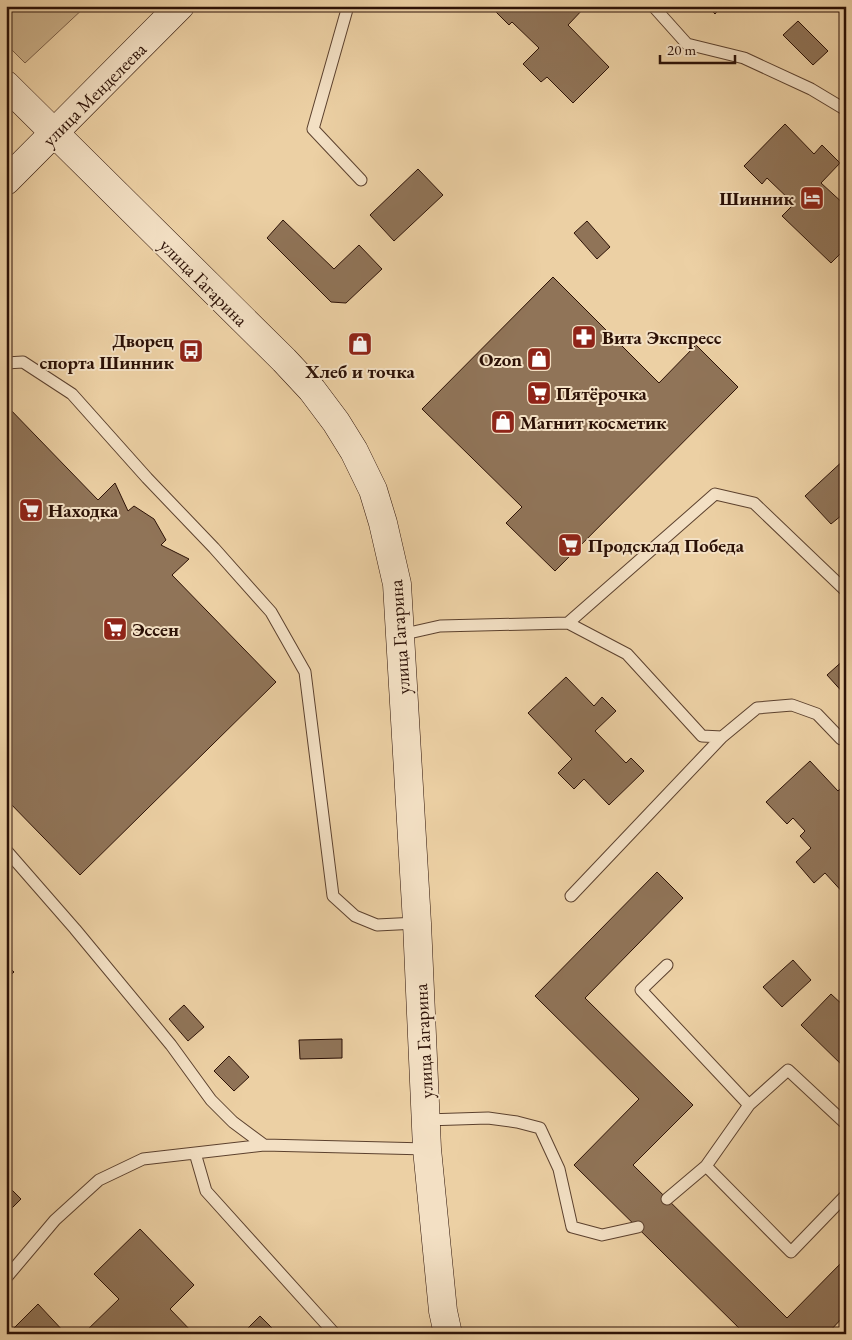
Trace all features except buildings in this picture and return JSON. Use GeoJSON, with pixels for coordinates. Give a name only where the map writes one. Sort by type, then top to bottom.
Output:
{"type":"FeatureCollection","features":[{"type":"Feature","properties":{"kind":"main road","name":"улица Менделеева"},"geometry":{"type":"LineString","coordinates":[[6,181],[180,6]]}},
{"type":"Feature","properties":{"kind":"main road","name":"улица Гагарина"},"geometry":{"type":"LineString","coordinates":[[6,85],[312,390],[336,422],[358,459],[384,523],[397,584],[417,923],[426,1120],[443,1311],[448,1334]]}},
{"type":"Feature","properties":{"kind":"lane"},"geometry":{"type":"LineString","coordinates":[[348,6],[313,129],[361,180]]}},
{"type":"Feature","properties":{"kind":"lane"},"geometry":{"type":"LineString","coordinates":[[653,6],[687,44],[744,58],[811,89],[846,110]]}},
{"type":"Feature","properties":{"kind":"lane"},"geometry":{"type":"LineString","coordinates":[[6,363],[23,362],[72,394],[271,612],[305,672],[333,896],[355,916],[377,925],[417,923]]}},
{"type":"Feature","properties":{"kind":"lane"},"geometry":{"type":"LineString","coordinates":[[568,623],[715,494],[754,503],[846,591]]}},
{"type":"Feature","properties":{"kind":"lane"},"geometry":{"type":"LineString","coordinates":[[400,635],[440,626],[568,623],[627,654],[702,736],[722,738]]}},
{"type":"Feature","properties":{"kind":"lane"},"geometry":{"type":"LineString","coordinates":[[571,896],[722,738],[757,708],[792,706],[817,714],[844,739]]}},
{"type":"Feature","properties":{"kind":"lane"},"geometry":{"type":"LineString","coordinates":[[6,850],[75,929],[165,1038],[211,1100],[232,1122],[264,1145]]}},
{"type":"Feature","properties":{"kind":"lane"},"geometry":{"type":"LineString","coordinates":[[668,965],[641,990],[749,1105]]}},
{"type":"Feature","properties":{"kind":"lane"},"geometry":{"type":"LineString","coordinates":[[667,1199],[706,1166],[749,1105],[788,1070],[846,1124]]}},
{"type":"Feature","properties":{"kind":"lane"},"geometry":{"type":"LineString","coordinates":[[426,1120],[488,1118],[517,1122],[540,1128],[559,1169],[572,1227],[602,1235],[638,1228]]}},
{"type":"Feature","properties":{"kind":"lane"},"geometry":{"type":"LineString","coordinates":[[6,1278],[55,1220],[99,1180],[143,1159],[264,1145],[428,1149]]}},
{"type":"Feature","properties":{"kind":"lane"},"geometry":{"type":"LineString","coordinates":[[195,1153],[206,1191],[335,1334]]}},
{"type":"Feature","properties":{"kind":"lane"},"geometry":{"type":"LineString","coordinates":[[706,1166],[791,1252],[846,1195]]}},
{"type":"Feature","properties":{"kind":"shaded area"},"geometry":{"type":"Polygon","coordinates":[[[6,6],[86,6],[25,63],[6,44],[6,6]]]}},
{"type":"Feature","properties":{"kind":"place","name":"Шинник"},"geometry":{"type":"Point","coordinates":[812,198]}},
{"type":"Feature","properties":{"kind":"place","name":"Вита Экспресс"},"geometry":{"type":"Point","coordinates":[584,337]}},
{"type":"Feature","properties":{"kind":"place","name":"Хлеб и точка"},"geometry":{"type":"Point","coordinates":[360,344]}},
{"type":"Feature","properties":{"kind":"place","name":"Дворец спорта Шинник"},"geometry":{"type":"Point","coordinates":[191,351]}},
{"type":"Feature","properties":{"kind":"place","name":"Ozon"},"geometry":{"type":"Point","coordinates":[539,359]}},
{"type":"Feature","properties":{"kind":"place","name":"Пятёрочка"},"geometry":{"type":"Point","coordinates":[539,393]}},
{"type":"Feature","properties":{"kind":"place","name":"Магнит косметик"},"geometry":{"type":"Point","coordinates":[503,422]}},
{"type":"Feature","properties":{"kind":"place","name":"Находка"},"geometry":{"type":"Point","coordinates":[31,510]}},
{"type":"Feature","properties":{"kind":"place","name":"Продсклад Победа"},"geometry":{"type":"Point","coordinates":[570,545]}},
{"type":"Feature","properties":{"kind":"place","name":"Эссен"},"geometry":{"type":"Point","coordinates":[115,629]}}]}
